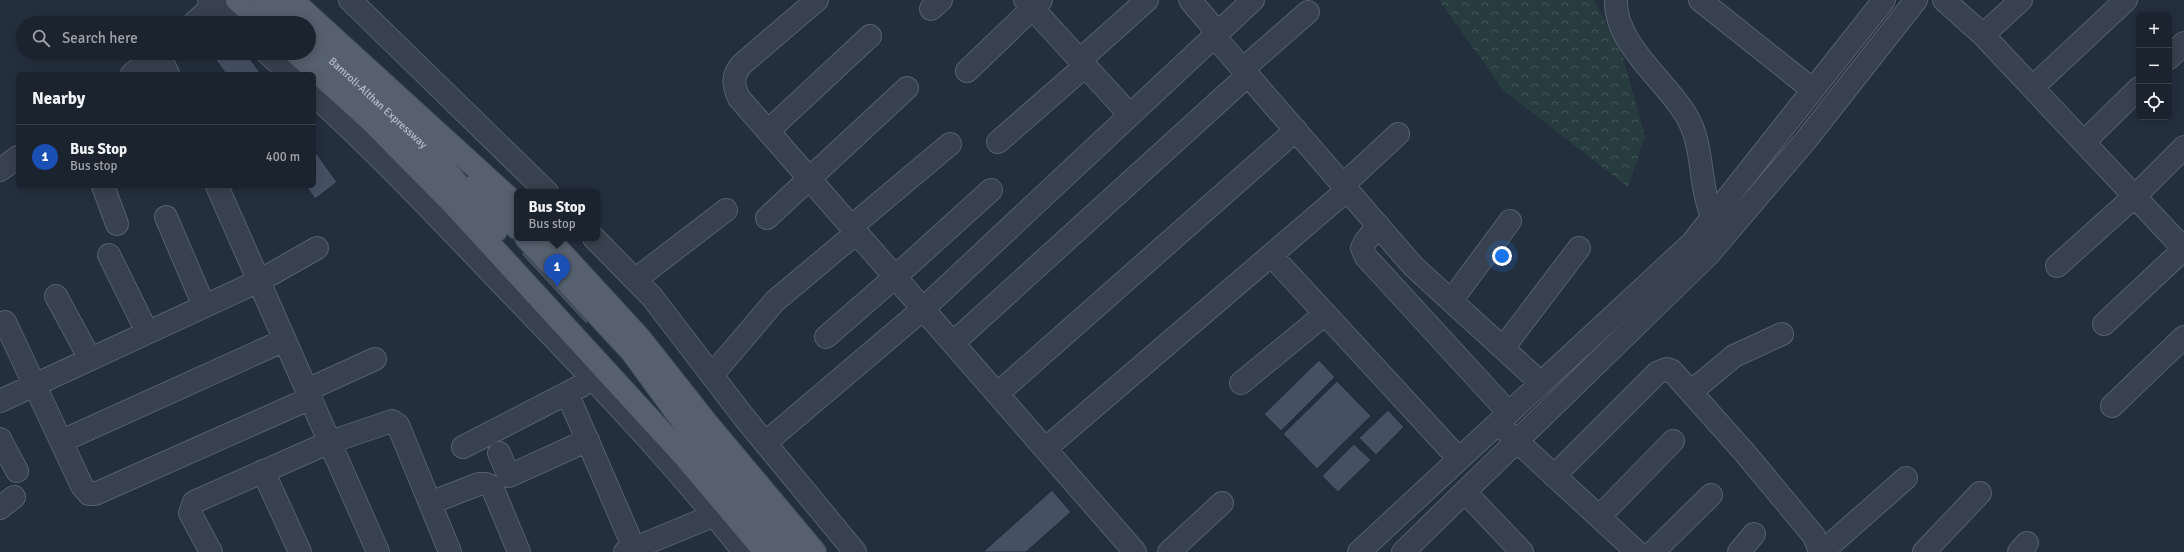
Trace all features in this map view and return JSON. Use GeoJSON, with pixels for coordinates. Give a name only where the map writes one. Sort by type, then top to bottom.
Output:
{"type":"FeatureCollection","features":[{"type":"Feature","properties":{"kind":"main road"},"geometry":{"type":"LineString","coordinates":[[237,0],[255,16]]}},
{"type":"Feature","properties":{"kind":"main road"},"geometry":{"type":"LineString","coordinates":[[266,0],[283,16]]}},
{"type":"Feature","properties":{"kind":"main road"},"geometry":{"type":"LineString","coordinates":[[292,0],[310,16]]}},
{"type":"Feature","properties":{"kind":"main road"},"geometry":{"type":"LineString","coordinates":[[316,22],[514,202]]}},
{"type":"Feature","properties":{"kind":"main road","name":"Bamroli-Althan Expressway"},"geometry":{"type":"LineString","coordinates":[[316,45],[430,150]]}},
{"type":"Feature","properties":{"kind":"main road"},"geometry":{"type":"LineString","coordinates":[[304,60],[369,119],[453,204],[666,448],[765,552]]}},
{"type":"Feature","properties":{"kind":"main road"},"geometry":{"type":"LineString","coordinates":[[430,150],[502,212],[514,225]]}},
{"type":"Feature","properties":{"kind":"main road"},"geometry":{"type":"LineString","coordinates":[[430,150],[489,223],[618,365],[694,437]]}},
{"type":"Feature","properties":{"kind":"main road"},"geometry":{"type":"LineString","coordinates":[[529,241],[631,351],[694,437],[790,552]]}},
{"type":"Feature","properties":{"kind":"main road"},"geometry":{"type":"LineString","coordinates":[[551,241],[639,337],[707,422],[815,552]]}},
{"type":"Feature","properties":{"kind":"street"},"geometry":{"type":"LineString","coordinates":[[350,0],[544,189]]}},
{"type":"Feature","properties":{"kind":"street"},"geometry":{"type":"LineString","coordinates":[[817,0],[741,65],[734,75],[734,86],[739,98],[1135,552]]}},
{"type":"Feature","properties":{"kind":"street"},"geometry":{"type":"LineString","coordinates":[[998,142],[1148,0]]}},
{"type":"Feature","properties":{"kind":"street"},"geometry":{"type":"LineString","coordinates":[[1190,0],[1245,72],[1413,266],[1541,383]]}},
{"type":"Feature","properties":{"kind":"street"},"geometry":{"type":"LineString","coordinates":[[765,443],[923,309],[1253,0]]}},
{"type":"Feature","properties":{"kind":"street"},"geometry":{"type":"LineString","coordinates":[[1616,0],[1615,9],[1620,28],[1631,45],[1675,98],[1688,117],[1697,143],[1707,205],[1708,237]]}},
{"type":"Feature","properties":{"kind":"street"},"geometry":{"type":"LineString","coordinates":[[1700,0],[1814,90]]}},
{"type":"Feature","properties":{"kind":"street"},"geometry":{"type":"LineString","coordinates":[[1359,552],[1541,383],[1708,237],[1814,90],[1884,0]]}},
{"type":"Feature","properties":{"kind":"street"},"geometry":{"type":"LineString","coordinates":[[1403,552],[1517,442],[1708,237],[1806,140],[1916,0]]}},
{"type":"Feature","properties":{"kind":"street"},"geometry":{"type":"LineString","coordinates":[[1944,0],[1983,35],[2184,249],[2104,324]]}},
{"type":"Feature","properties":{"kind":"street"},"geometry":{"type":"LineString","coordinates":[[1983,35],[2021,0]]}},
{"type":"Feature","properties":{"kind":"street"},"geometry":{"type":"LineString","coordinates":[[2032,87],[2126,0]]}},
{"type":"Feature","properties":{"kind":"street"},"geometry":{"type":"LineString","coordinates":[[200,16],[211,2],[226,16]]}},
{"type":"Feature","properties":{"kind":"street"},"geometry":{"type":"LineString","coordinates":[[967,71],[1033,3],[1082,63],[1130,116]]}},
{"type":"Feature","properties":{"kind":"street"},"geometry":{"type":"LineString","coordinates":[[953,343],[1308,12]]}},
{"type":"Feature","properties":{"kind":"street"},"geometry":{"type":"LineString","coordinates":[[768,131],[870,36]]}},
{"type":"Feature","properties":{"kind":"street"},"geometry":{"type":"LineString","coordinates":[[2172,55],[2184,43]]}},
{"type":"Feature","properties":{"kind":"street"},"geometry":{"type":"LineString","coordinates":[[135,72],[152,60]]}},
{"type":"Feature","properties":{"kind":"street"},"geometry":{"type":"LineString","coordinates":[[162,60],[167,72]]}},
{"type":"Feature","properties":{"kind":"street"},"geometry":{"type":"LineString","coordinates":[[276,60],[289,72]]}},
{"type":"Feature","properties":{"kind":"street"},"geometry":{"type":"LineString","coordinates":[[766,218],[907,88]]}},
{"type":"Feature","properties":{"kind":"street"},"geometry":{"type":"LineString","coordinates":[[2085,142],[2136,91]]}},
{"type":"Feature","properties":{"kind":"street"},"geometry":{"type":"LineString","coordinates":[[316,97],[360,136],[594,379],[666,448],[715,516],[744,552]]}},
{"type":"Feature","properties":{"kind":"street"},"geometry":{"type":"LineString","coordinates":[[997,394],[1296,130]]}},
{"type":"Feature","properties":{"kind":"street"},"geometry":{"type":"LineString","coordinates":[[1045,449],[1271,255],[1345,187],[1398,134]]}},
{"type":"Feature","properties":{"kind":"street"},"geometry":{"type":"LineString","coordinates":[[712,375],[775,301],[950,144]]}},
{"type":"Feature","properties":{"kind":"street"},"geometry":{"type":"LineString","coordinates":[[2057,266],[2135,196],[2184,147]]}},
{"type":"Feature","properties":{"kind":"street"},"geometry":{"type":"LineString","coordinates":[[0,170],[16,158]]}},
{"type":"Feature","properties":{"kind":"street"},"geometry":{"type":"LineString","coordinates":[[104,188],[118,224]]}},
{"type":"Feature","properties":{"kind":"street"},"geometry":{"type":"LineString","coordinates":[[218,188],[378,552]]}},
{"type":"Feature","properties":{"kind":"street"},"geometry":{"type":"LineString","coordinates":[[826,337],[991,190]]}},
{"type":"Feature","properties":{"kind":"street"},"geometry":{"type":"LineString","coordinates":[[636,280],[726,210]]}},
{"type":"Feature","properties":{"kind":"street"},"geometry":{"type":"LineString","coordinates":[[166,217],[204,306]]}},
{"type":"Feature","properties":{"kind":"street"},"geometry":{"type":"LineString","coordinates":[[1451,301],[1510,221]]}},
{"type":"Feature","properties":{"kind":"street"},"geometry":{"type":"LineString","coordinates":[[1378,225],[1362,248],[1366,258],[1503,418],[1517,442],[1637,552]]}},
{"type":"Feature","properties":{"kind":"street"},"geometry":{"type":"LineString","coordinates":[[597,241],[652,297],[765,443],[855,552]]}},
{"type":"Feature","properties":{"kind":"street"},"geometry":{"type":"LineString","coordinates":[[0,401],[259,281],[317,248]]}},
{"type":"Feature","properties":{"kind":"street"},"geometry":{"type":"LineString","coordinates":[[1503,348],[1579,248]]}},
{"type":"Feature","properties":{"kind":"street"},"geometry":{"type":"LineString","coordinates":[[109,255],[147,332]]}},
{"type":"Feature","properties":{"kind":"street"},"geometry":{"type":"LineString","coordinates":[[1271,255],[1459,460]]}},
{"type":"Feature","properties":{"kind":"street"},"geometry":{"type":"LineString","coordinates":[[56,296],[90,359]]}},
{"type":"Feature","properties":{"kind":"street"},"geometry":{"type":"LineString","coordinates":[[1241,384],[1325,314]]}},
{"type":"Feature","properties":{"kind":"street"},"geometry":{"type":"LineString","coordinates":[[5,322],[36,383],[82,486],[89,494],[95,494],[309,394],[375,359]]}},
{"type":"Feature","properties":{"kind":"street"},"geometry":{"type":"LineString","coordinates":[[1691,392],[1734,356],[1782,334]]}},
{"type":"Feature","properties":{"kind":"street"},"geometry":{"type":"LineString","coordinates":[[2112,406],[2184,337]]}},
{"type":"Feature","properties":{"kind":"street"},"geometry":{"type":"LineString","coordinates":[[62,441],[285,340]]}},
{"type":"Feature","properties":{"kind":"street"},"geometry":{"type":"LineString","coordinates":[[1554,476],[1657,373],[1667,369],[1672,371],[1750,458],[1814,536],[1821,552],[1906,478]]}},
{"type":"Feature","properties":{"kind":"street"},"geometry":{"type":"LineString","coordinates":[[463,447],[594,379]]}},
{"type":"Feature","properties":{"kind":"street"},"geometry":{"type":"LineString","coordinates":[[567,393],[588,440],[630,550],[715,516]]}},
{"type":"Feature","properties":{"kind":"street"},"geometry":{"type":"LineString","coordinates":[[211,552],[190,513],[191,507],[199,499],[330,442],[387,421],[396,422],[450,552]]}},
{"type":"Feature","properties":{"kind":"street"},"geometry":{"type":"LineString","coordinates":[[0,439],[17,471]]}},
{"type":"Feature","properties":{"kind":"street"},"geometry":{"type":"LineString","coordinates":[[499,453],[509,476],[588,440]]}},
{"type":"Feature","properties":{"kind":"street"},"geometry":{"type":"LineString","coordinates":[[1599,517],[1673,441]]}},
{"type":"Feature","properties":{"kind":"street"},"geometry":{"type":"LineString","coordinates":[[263,471],[300,552]]}},
{"type":"Feature","properties":{"kind":"street"},"geometry":{"type":"LineString","coordinates":[[430,503],[480,484],[486,484],[492,487],[519,552]]}},
{"type":"Feature","properties":{"kind":"street"},"geometry":{"type":"LineString","coordinates":[[1465,492],[1522,552]]}},
{"type":"Feature","properties":{"kind":"street"},"geometry":{"type":"LineString","coordinates":[[1924,552],[1980,493]]}},
{"type":"Feature","properties":{"kind":"street"},"geometry":{"type":"LineString","coordinates":[[1652,552],[1711,495]]}},
{"type":"Feature","properties":{"kind":"street"},"geometry":{"type":"LineString","coordinates":[[1169,552],[1222,503]]}},
{"type":"Feature","properties":{"kind":"street"},"geometry":{"type":"LineString","coordinates":[[1739,552],[1754,534]]}},
{"type":"Feature","properties":{"kind":"green space"},"geometry":{"type":"Polygon","coordinates":[[[1439,0],[1594,0],[1623,58],[1645,136],[1628,187],[1503,90],[1439,0]]]}},
{"type":"Feature","properties":{"kind":"building"},"geometry":{"type":"Polygon","coordinates":[[[216,60],[251,60],[260,72],[225,72],[216,60]]]}},
{"type":"Feature","properties":{"kind":"building"},"geometry":{"type":"Polygon","coordinates":[[[316,153],[337,182],[315,199],[307,188],[316,188],[316,153]]]}},
{"type":"Feature","properties":{"kind":"building"},"geometry":{"type":"Polygon","coordinates":[[[528,248],[593,317],[586,324],[521,254],[528,248]]]}},
{"type":"Feature","properties":{"kind":"building"},"geometry":{"type":"Polygon","coordinates":[[[1319,360],[1335,377],[1281,431],[1264,414],[1319,360]]]}},
{"type":"Feature","properties":{"kind":"building"},"geometry":{"type":"Polygon","coordinates":[[[1337,381],[1371,416],[1317,469],[1283,434],[1337,381]]]}},
{"type":"Feature","properties":{"kind":"building"},"geometry":{"type":"Polygon","coordinates":[[[1388,410],[1404,427],[1376,455],[1359,438],[1388,410]]]}},
{"type":"Feature","properties":{"kind":"building"},"geometry":{"type":"Polygon","coordinates":[[[1354,444],[1371,460],[1338,492],[1322,476],[1354,444]]]}},
{"type":"Feature","properties":{"kind":"building"},"geometry":{"type":"Polygon","coordinates":[[[1052,490],[1071,512],[1026,552],[983,552],[1052,490]]]}},
{"type":"Feature","properties":{"kind":"place","name":"Bus Stop"},"geometry":{"type":"Point","coordinates":[557,287]}}]}
